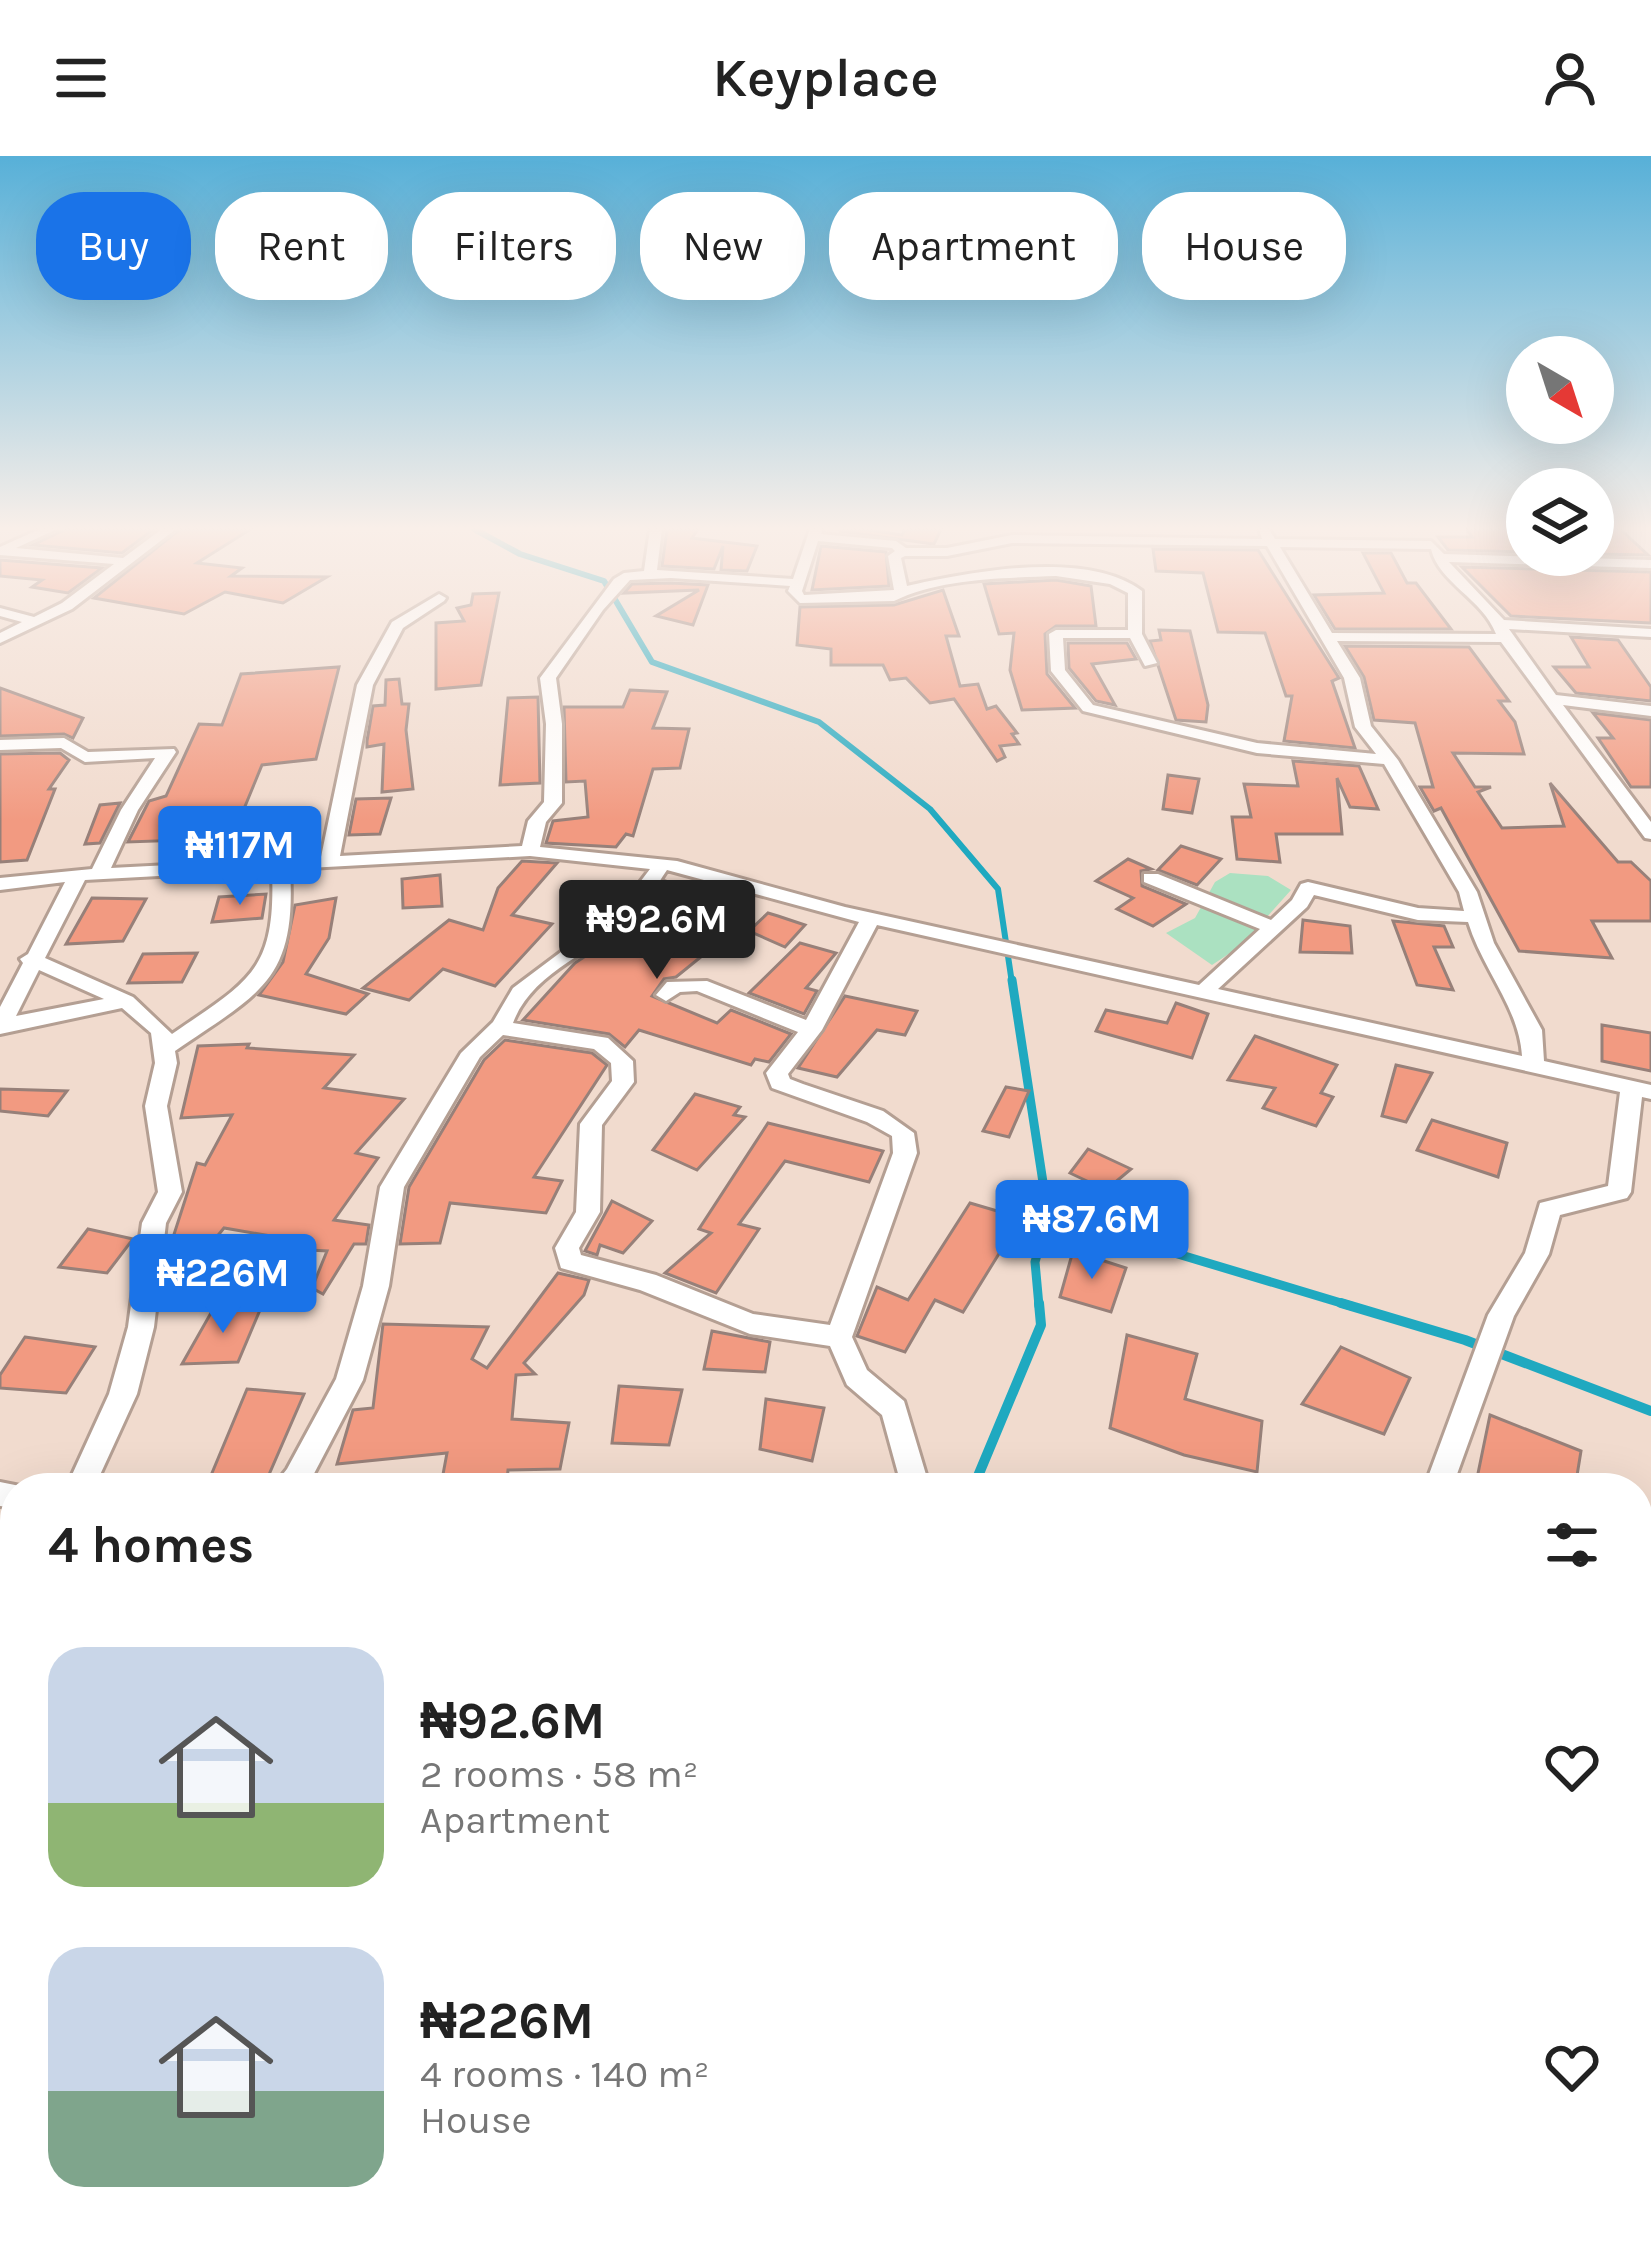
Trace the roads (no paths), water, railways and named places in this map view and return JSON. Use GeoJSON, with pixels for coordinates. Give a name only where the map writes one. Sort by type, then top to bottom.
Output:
{"type":"FeatureCollection","features":[{"type":"Feature","properties":{"kind":"street"},"geometry":{"type":"LineString","coordinates":[[329,863],[365,685],[396,626]]}},
{"type":"Feature","properties":{"kind":"street"},"geometry":{"type":"LineString","coordinates":[[530,851],[537,821],[553,803],[550,733],[556,708],[548,678],[588,626]]}},
{"type":"Feature","properties":{"kind":"street"},"geometry":{"type":"LineString","coordinates":[[1135,626],[1150,663]]}},
{"type":"Feature","properties":{"kind":"street"},"geometry":{"type":"LineString","coordinates":[[1322,626],[1352,678],[1364,727],[1390,760],[1468,892],[1531,1030],[1534,1068]]}},
{"type":"Feature","properties":{"kind":"street"},"geometry":{"type":"LineString","coordinates":[[1498,626],[1651,834]]}},
{"type":"Feature","properties":{"kind":"street"},"geometry":{"type":"LineString","coordinates":[[1328,637],[1503,631],[1651,633]]}},
{"type":"Feature","properties":{"kind":"street"},"geometry":{"type":"LineString","coordinates":[[1135,634],[1056,634],[1058,670],[1088,708],[1257,748],[1390,760]]}},
{"type":"Feature","properties":{"kind":"street"},"geometry":{"type":"LineString","coordinates":[[1556,700],[1651,711]]}},
{"type":"Feature","properties":{"kind":"street"},"geometry":{"type":"LineString","coordinates":[[0,745],[64,743],[85,757],[168,752],[150,783],[128,802],[88,874],[30,959],[0,1027]]}},
{"type":"Feature","properties":{"kind":"street"},"geometry":{"type":"LineString","coordinates":[[0,884],[88,874],[281,868],[530,851],[662,864],[871,918],[1642,1090],[1619,1192],[1549,1209],[1537,1253],[1487,1351],[1443,1473]]}},
{"type":"Feature","properties":{"kind":"street"},"geometry":{"type":"LineString","coordinates":[[300,1473],[349,1380],[376,1286],[392,1187],[472,1053],[502,1025],[517,995],[628,911],[662,864]]}},
{"type":"Feature","properties":{"kind":"street"},"geometry":{"type":"LineString","coordinates":[[164,1049],[233,1003],[256,982],[282,945],[281,868]]}},
{"type":"Feature","properties":{"kind":"street"},"geometry":{"type":"LineString","coordinates":[[1151,878],[1274,928]]}},
{"type":"Feature","properties":{"kind":"street"},"geometry":{"type":"LineString","coordinates":[[1204,992],[1315,887],[1418,914],[1476,917]]}},
{"type":"Feature","properties":{"kind":"street"},"geometry":{"type":"LineString","coordinates":[[871,918],[811,1030],[777,1073],[780,1083],[889,1122],[903,1133],[905,1153],[839,1337],[857,1377],[894,1409],[912,1473]]}},
{"type":"Feature","properties":{"kind":"street"},"geometry":{"type":"LineString","coordinates":[[30,959],[126,1001],[160,1031],[164,1049],[156,1106],[170,1192],[154,1222],[141,1327],[123,1394],[82,1473]]}},
{"type":"Feature","properties":{"kind":"street"},"geometry":{"type":"LineString","coordinates":[[666,994],[674,986],[700,985],[811,1030]]}},
{"type":"Feature","properties":{"kind":"street"},"geometry":{"type":"LineString","coordinates":[[0,1027],[126,1001]]}},
{"type":"Feature","properties":{"kind":"street"},"geometry":{"type":"LineString","coordinates":[[502,1025],[511,1031],[600,1043],[622,1061],[623,1082],[591,1124],[588,1213],[567,1248],[570,1261],[647,1282],[751,1324],[839,1337]]}},
{"type":"Feature","properties":{"kind":"waterway"},"geometry":{"type":"LineString","coordinates":[[631,626],[652,662],[819,722],[930,809],[998,889],[1012,983]]}},
{"type":"Feature","properties":{"kind":"waterway"},"geometry":{"type":"LineString","coordinates":[[1012,980],[1048,1215]]}},
{"type":"Feature","properties":{"kind":"waterway"},"geometry":{"type":"LineString","coordinates":[[1039,1306],[1035,1262],[1048,1215]]}},
{"type":"Feature","properties":{"kind":"waterway"},"geometry":{"type":"LineString","coordinates":[[1048,1215],[1343,1304]]}},
{"type":"Feature","properties":{"kind":"waterway"},"geometry":{"type":"LineString","coordinates":[[979,1473],[1041,1325],[1039,1303]]}},
{"type":"Feature","properties":{"kind":"waterway"},"geometry":{"type":"LineString","coordinates":[[1343,1304],[1465,1340],[1651,1411]]}},
{"type":"Feature","properties":{"kind":"waterway"},"geometry":{"type":"LineString","coordinates":[[1343,1304],[1351,1306]]}}]}
